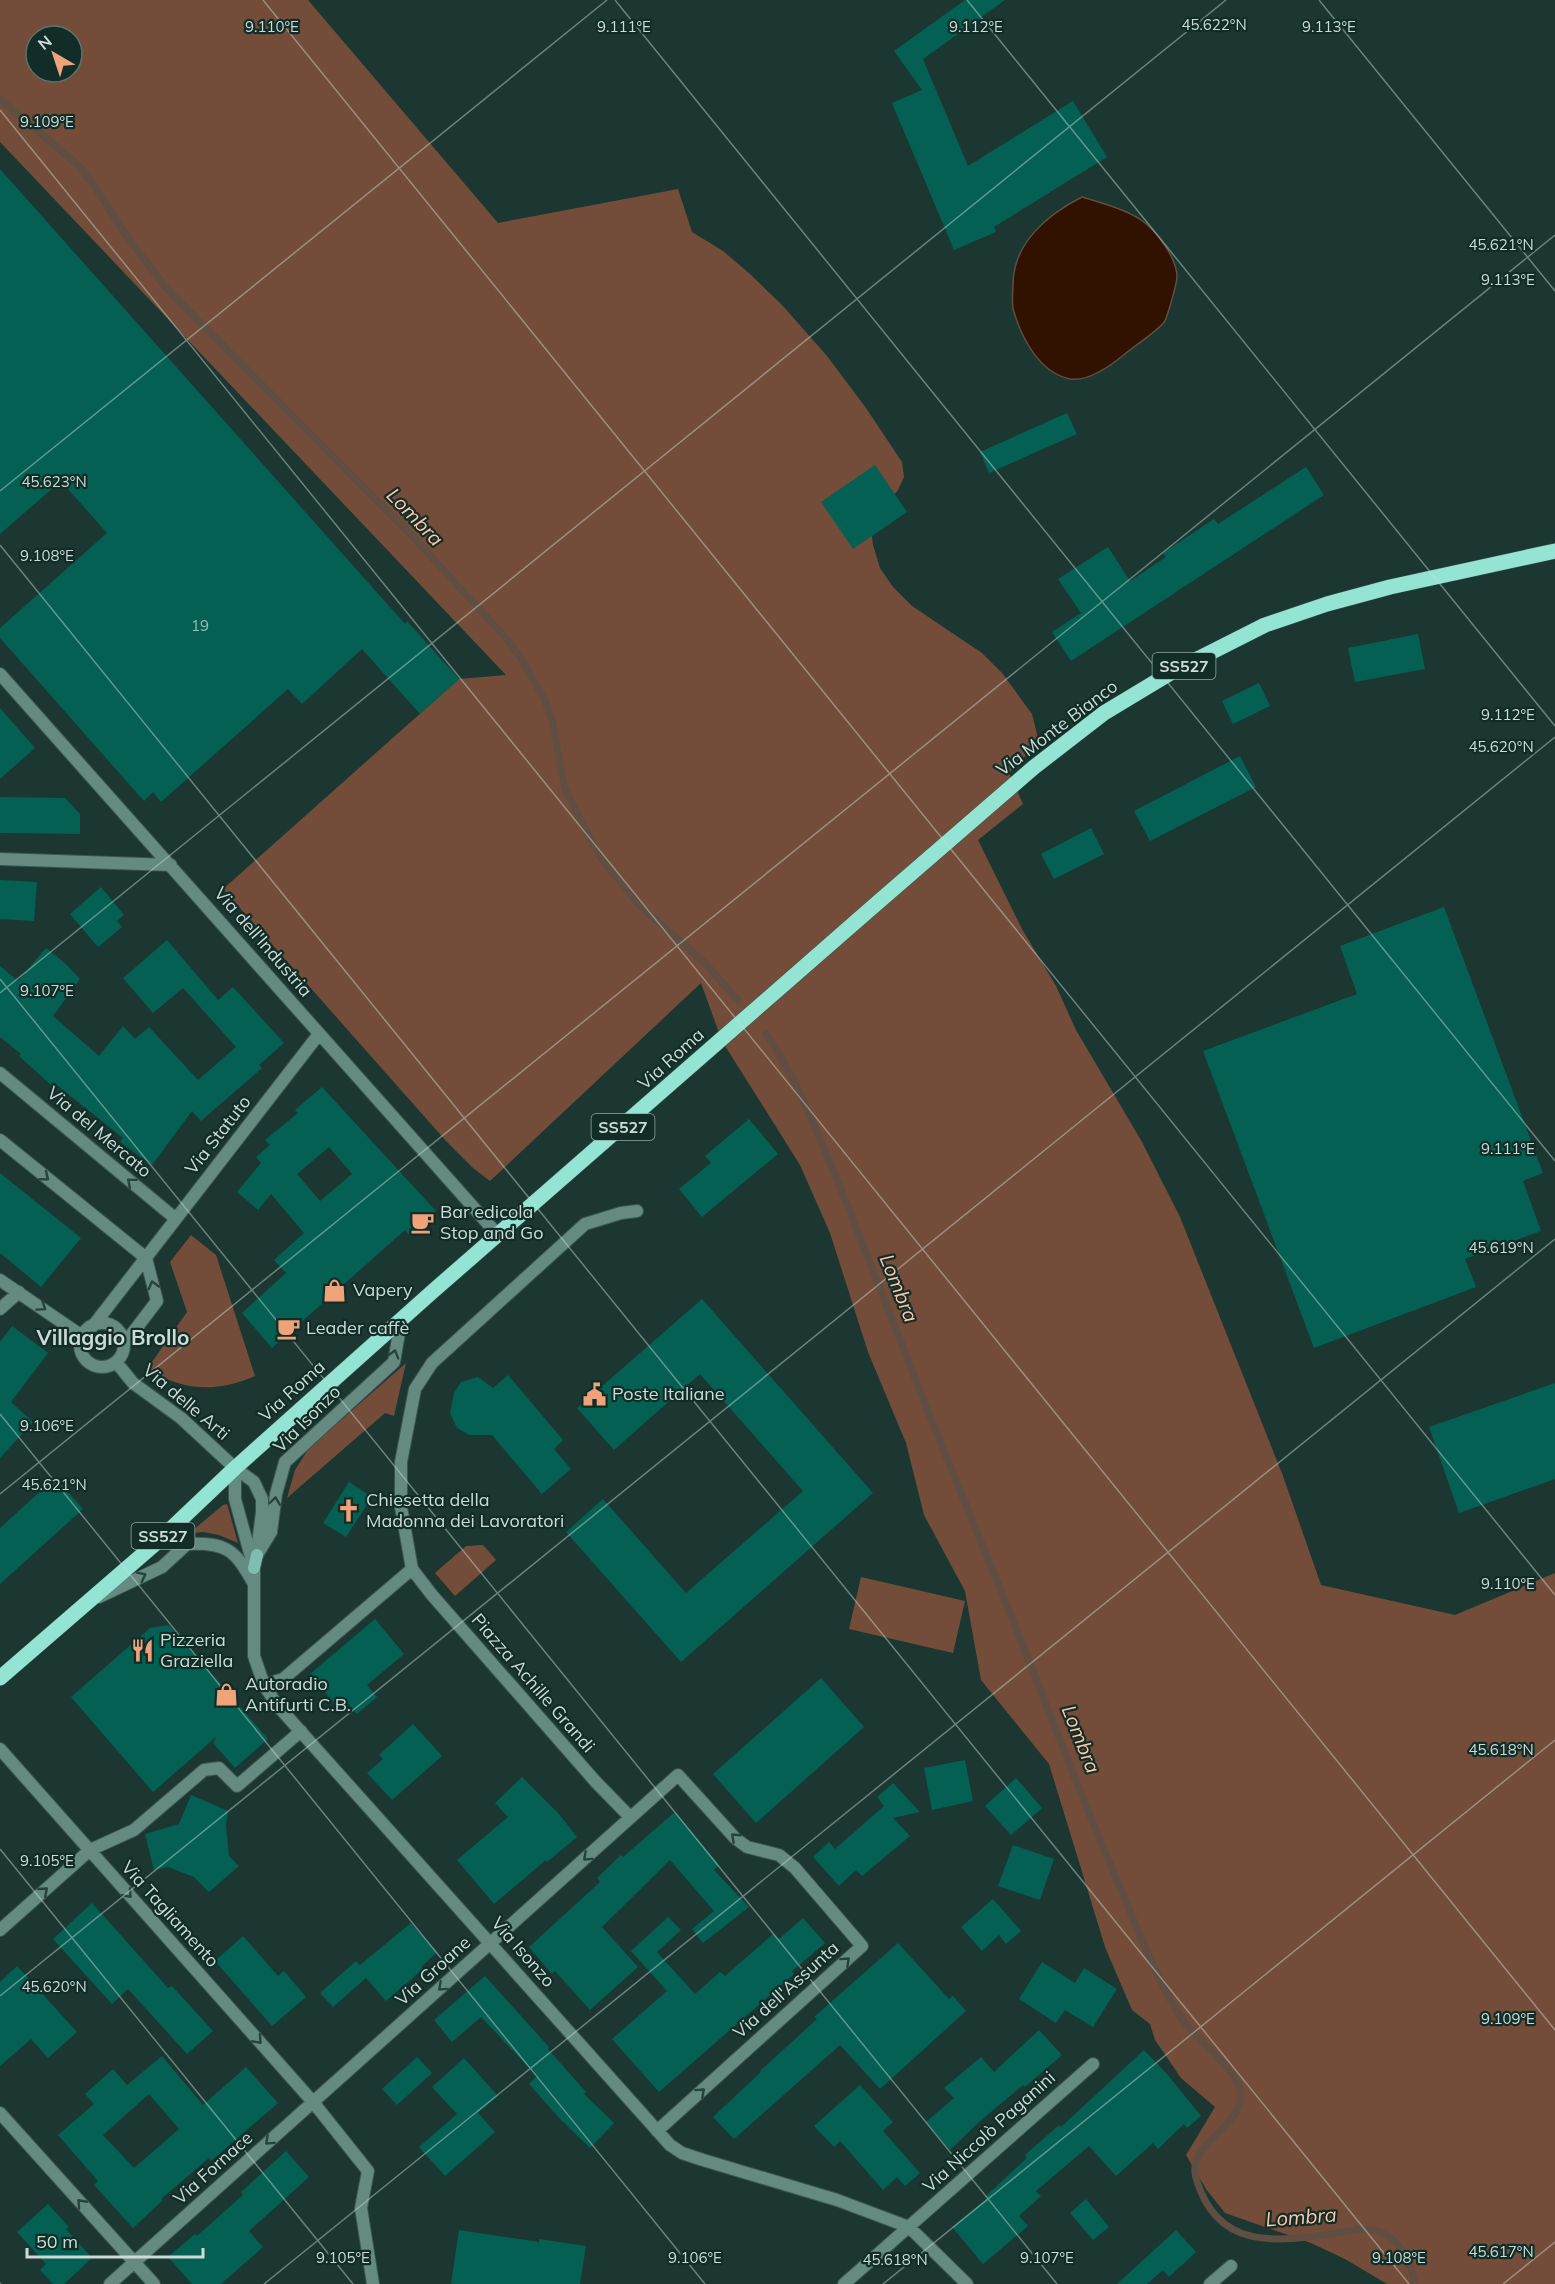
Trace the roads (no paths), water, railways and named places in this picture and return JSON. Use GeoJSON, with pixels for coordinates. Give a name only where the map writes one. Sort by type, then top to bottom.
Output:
{"type":"FeatureCollection","features":[{"type":"Feature","properties":{"kind":"main road","name":"Via Monte Bianco"},"geometry":{"type":"LineString","coordinates":[[747,1016],[1033,768],[1104,713],[1172,672],[1265,625],[1327,604],[1390,587],[1555,551]]}},
{"type":"Feature","properties":{"kind":"main road","name":"Via Roma"},"geometry":{"type":"LineString","coordinates":[[0,1678],[156,1543],[235,1468],[747,1016]]}},
{"type":"Feature","properties":{"kind":"street","name":"Via dell'Industria"},"geometry":{"type":"LineString","coordinates":[[0,674],[498,1235]]}},
{"type":"Feature","properties":{"kind":"street"},"geometry":{"type":"LineString","coordinates":[[0,859],[171,865]]}},
{"type":"Feature","properties":{"kind":"street","name":"Via Statuto"},"geometry":{"type":"LineString","coordinates":[[93,1326],[319,1034]]}},
{"type":"Feature","properties":{"kind":"street","name":"Via del Mercato"},"geometry":{"type":"LineString","coordinates":[[0,1073],[176,1219]]}},
{"type":"Feature","properties":{"kind":"street"},"geometry":{"type":"LineString","coordinates":[[0,1140],[146,1258],[157,1301],[124,1343]]}},
{"type":"Feature","properties":{"kind":"street","name":"Piazza Achille Grandi"},"geometry":{"type":"LineString","coordinates":[[630,1817],[540,1719],[412,1569],[401,1507],[401,1462],[416,1389],[432,1363],[585,1224],[621,1213],[637,1211]]}},
{"type":"Feature","properties":{"kind":"street"},"geometry":{"type":"LineString","coordinates":[[0,1280],[82,1336]]}},
{"type":"Feature","properties":{"kind":"street"},"geometry":{"type":"LineString","coordinates":[[0,1309],[19,1292]]}},
{"type":"Feature","properties":{"kind":"street","name":"Via Isonzo"},"geometry":{"type":"LineString","coordinates":[[256,1561],[271,1532],[276,1494],[285,1462],[394,1362],[401,1321]]}},
{"type":"Feature","properties":{"kind":"street"},"geometry":{"type":"LineString","coordinates":[[100,1323],[119,1330],[124,1350],[116,1362],[103,1367],[89,1363],[81,1350],[82,1336],[93,1326],[100,1323]]}},
{"type":"Feature","properties":{"kind":"street","name":"Via delle Arti"},"geometry":{"type":"LineString","coordinates":[[116,1362],[133,1383],[181,1418],[235,1468]]}},
{"type":"Feature","properties":{"kind":"street","name":"Via Isonzo"},"geometry":{"type":"LineString","coordinates":[[235,1468],[235,1499],[256,1561]]}},
{"type":"Feature","properties":{"kind":"street","name":"Via Isonzo"},"geometry":{"type":"LineString","coordinates":[[235,1468],[254,1482],[262,1499],[256,1561],[254,1656],[264,1685],[277,1705],[670,2145],[682,2153],[837,2200],[909,2227]]}},
{"type":"Feature","properties":{"kind":"street"},"geometry":{"type":"LineString","coordinates":[[90,1601],[162,1567],[187,1544],[211,1543],[231,1552],[255,1584]]}},
{"type":"Feature","properties":{"kind":"street"},"geometry":{"type":"LineString","coordinates":[[264,1685],[283,1679],[412,1569]]}},
{"type":"Feature","properties":{"kind":"street"},"geometry":{"type":"LineString","coordinates":[[0,1930],[90,1850],[134,1830],[204,1770],[219,1768],[237,1785],[301,1731]]}},
{"type":"Feature","properties":{"kind":"street","name":"Via Tagliamento"},"geometry":{"type":"LineString","coordinates":[[0,1749],[313,2102],[368,2171],[361,2208],[373,2284]]}},
{"type":"Feature","properties":{"kind":"street","name":"Via dell'Assunta"},"geometry":{"type":"LineString","coordinates":[[630,1817],[678,1775],[735,1838],[747,1847],[779,1855],[795,1868],[862,1946],[657,2131]]}},
{"type":"Feature","properties":{"kind":"street","name":"Via Groane"},"geometry":{"type":"LineString","coordinates":[[313,2102],[630,1817]]}},
{"type":"Feature","properties":{"kind":"street","name":"Via Niccolò Paganini"},"geometry":{"type":"LineString","coordinates":[[844,2284],[1093,2064]]}},
{"type":"Feature","properties":{"kind":"street","name":"Via Fornace"},"geometry":{"type":"LineString","coordinates":[[110,2284],[313,2102]]}},
{"type":"Feature","properties":{"kind":"street"},"geometry":{"type":"LineString","coordinates":[[0,2113],[154,2284]]}},
{"type":"Feature","properties":{"kind":"street"},"geometry":{"type":"LineString","coordinates":[[909,2227],[967,2284]]}},
{"type":"Feature","properties":{"kind":"street"},"geometry":{"type":"LineString","coordinates":[[1210,2284],[1231,2266]]}},
{"type":"Feature","properties":{"kind":"waterway","name":"Lombra"},"geometry":{"type":"LineString","coordinates":[[0,99],[79,166],[128,238],[167,289],[414,538],[506,638],[522,660],[545,700],[552,720],[565,789],[599,856],[641,907],[704,962],[738,1000]]}},
{"type":"Feature","properties":{"kind":"waterway","name":"Lombra"},"geometry":{"type":"LineString","coordinates":[[766,1034],[798,1091],[835,1174],[1082,1796],[1149,1955],[1168,1996],[1185,2024],[1229,2070],[1239,2086],[1240,2100],[1236,2112],[1200,2153],[1195,2165],[1196,2178],[1206,2202],[1218,2219],[1234,2230],[1252,2236],[1271,2239],[1292,2238],[1360,2230],[1383,2233],[1401,2248],[1415,2284]]}},
{"type":"Feature","properties":{"kind":"place","name":"Bar edicola Stop and Go"},"geometry":{"type":"Point","coordinates":[422,1222]}},
{"type":"Feature","properties":{"kind":"place","name":"Vapery"},"geometry":{"type":"Point","coordinates":[335,1290]}},
{"type":"Feature","properties":{"kind":"place","name":"Leader caffè"},"geometry":{"type":"Point","coordinates":[288,1328]}},
{"type":"Feature","properties":{"kind":"place","name":"Poste Italiane"},"geometry":{"type":"Point","coordinates":[594,1394]}},
{"type":"Feature","properties":{"kind":"place","name":"Chiesetta della Madonna dei Lavoratori"},"geometry":{"type":"Point","coordinates":[348,1510]}},
{"type":"Feature","properties":{"kind":"place","name":"Pizzeria Graziella"},"geometry":{"type":"Point","coordinates":[142,1650]}},
{"type":"Feature","properties":{"kind":"place","name":"Autoradio Antifurti C.B."},"geometry":{"type":"Point","coordinates":[227,1694]}},
{"type":"Feature","properties":{"kind":"district","name":"Villaggio Brollo"},"geometry":{"type":"Point","coordinates":[113,1338]}}]}
